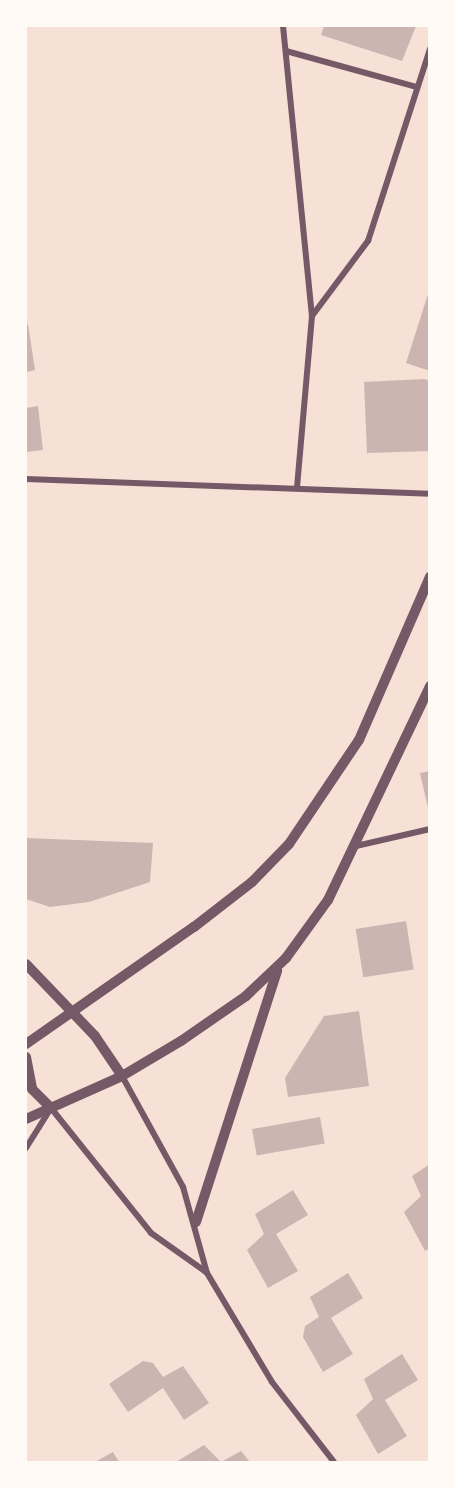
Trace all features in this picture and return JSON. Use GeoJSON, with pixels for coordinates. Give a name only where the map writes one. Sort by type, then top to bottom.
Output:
{"type":"FeatureCollection","features":[{"type":"Feature","properties":{"kind":"street"},"geometry":{"type":"LineString","coordinates":[[283,26],[312,316],[297,488]]}},
{"type":"Feature","properties":{"kind":"street"},"geometry":{"type":"LineString","coordinates":[[312,316],[368,241],[429,49]]}},
{"type":"Feature","properties":{"kind":"street"},"geometry":{"type":"LineString","coordinates":[[285,51],[417,87]]}},
{"type":"Feature","properties":{"kind":"street"},"geometry":{"type":"LineString","coordinates":[[26,479],[429,494]]}},
{"type":"Feature","properties":{"kind":"street"},"geometry":{"type":"LineString","coordinates":[[26,1044],[244,889],[289,844],[359,740],[429,577]]}},
{"type":"Feature","properties":{"kind":"street"},"geometry":{"type":"LineString","coordinates":[[26,1119],[122,1076],[246,996],[278,966],[328,900],[356,846],[429,686]]}},
{"type":"Feature","properties":{"kind":"street"},"geometry":{"type":"LineString","coordinates":[[356,846],[429,829]]}},
{"type":"Feature","properties":{"kind":"street"},"geometry":{"type":"LineString","coordinates":[[26,964],[69,1014],[95,1036],[122,1076],[183,1187],[196,1222],[207,1273],[272,1382],[334,1462]]}},
{"type":"Feature","properties":{"kind":"street"},"geometry":{"type":"LineString","coordinates":[[196,1222],[278,966]]}},
{"type":"Feature","properties":{"kind":"street"},"geometry":{"type":"LineString","coordinates":[[26,1057],[32,1089],[51,1108],[151,1233],[207,1273]]}},
{"type":"Feature","properties":{"kind":"street"},"geometry":{"type":"LineString","coordinates":[[26,1148],[51,1108]]}},
{"type":"Feature","properties":{"kind":"building"},"geometry":{"type":"Polygon","coordinates":[[[324,26],[416,26],[402,61],[321,35],[324,26]]]}},
{"type":"Feature","properties":{"kind":"building"},"geometry":{"type":"Polygon","coordinates":[[[430,291],[430,371],[406,363],[430,291]]]}},
{"type":"Feature","properties":{"kind":"building"},"geometry":{"type":"Polygon","coordinates":[[[28,324],[35,370],[26,372],[26,325],[28,324]]]}},
{"type":"Feature","properties":{"kind":"building"},"geometry":{"type":"Polygon","coordinates":[[[424,379],[430,381],[430,451],[367,453],[364,382],[424,379]]]}},
{"type":"Feature","properties":{"kind":"building"},"geometry":{"type":"Polygon","coordinates":[[[38,406],[43,450],[26,452],[26,408],[38,406]]]}},
{"type":"Feature","properties":{"kind":"building"},"geometry":{"type":"Polygon","coordinates":[[[430,771],[430,812],[429,812],[420,773],[430,771]]]}},
{"type":"Feature","properties":{"kind":"building"},"geometry":{"type":"Polygon","coordinates":[[[26,838],[153,843],[150,882],[89,902],[50,907],[26,899],[26,838]]]}},
{"type":"Feature","properties":{"kind":"building"},"geometry":{"type":"Polygon","coordinates":[[[406,921],[414,969],[363,977],[356,929],[406,921]]]}},
{"type":"Feature","properties":{"kind":"building"},"geometry":{"type":"Polygon","coordinates":[[[359,1011],[369,1086],[288,1097],[285,1078],[324,1016],[359,1011]]]}},
{"type":"Feature","properties":{"kind":"building"},"geometry":{"type":"Polygon","coordinates":[[[320,1117],[325,1144],[257,1156],[252,1129],[320,1117]]]}},
{"type":"Feature","properties":{"kind":"building"},"geometry":{"type":"Polygon","coordinates":[[[430,1164],[430,1248],[425,1251],[404,1212],[421,1196],[412,1176],[430,1164]]]}},
{"type":"Feature","properties":{"kind":"building"},"geometry":{"type":"Polygon","coordinates":[[[293,1190],[308,1215],[276,1234],[298,1271],[268,1288],[247,1250],[264,1234],[255,1214],[293,1190]]]}},
{"type":"Feature","properties":{"kind":"building"},"geometry":{"type":"Polygon","coordinates":[[[348,1273],[363,1298],[331,1318],[353,1354],[323,1372],[303,1337],[305,1326],[319,1317],[310,1297],[348,1273]]]}},
{"type":"Feature","properties":{"kind":"building"},"geometry":{"type":"Polygon","coordinates":[[[402,1354],[418,1380],[385,1400],[407,1436],[378,1454],[356,1415],[373,1399],[364,1379],[402,1354]]]}},
{"type":"Feature","properties":{"kind":"building"},"geometry":{"type":"Polygon","coordinates":[[[143,1361],[153,1363],[163,1377],[183,1366],[209,1403],[184,1420],[163,1388],[128,1412],[109,1384],[143,1361]]]}},
{"type":"Feature","properties":{"kind":"building"},"geometry":{"type":"Polygon","coordinates":[[[204,1445],[221,1462],[176,1462],[204,1445]]]}},
{"type":"Feature","properties":{"kind":"building"},"geometry":{"type":"Polygon","coordinates":[[[241,1451],[250,1462],[221,1462],[241,1451]]]}},
{"type":"Feature","properties":{"kind":"building"},"geometry":{"type":"Polygon","coordinates":[[[113,1452],[119,1462],[95,1462],[113,1452]]]}}]}
